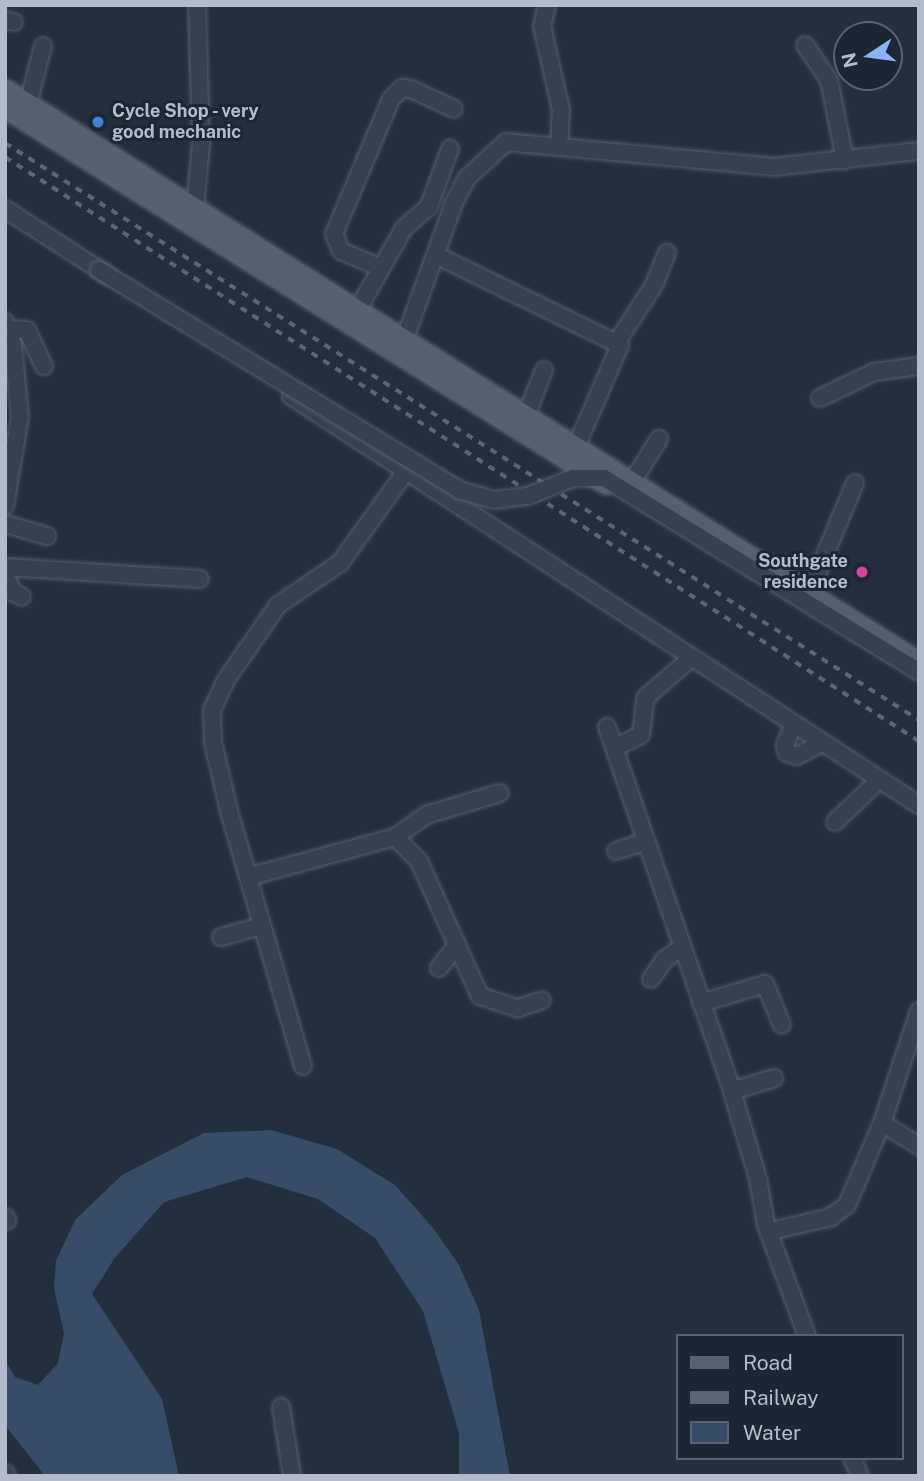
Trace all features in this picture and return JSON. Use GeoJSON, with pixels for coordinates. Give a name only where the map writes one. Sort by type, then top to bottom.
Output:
{"type":"FeatureCollection","features":[{"type":"Feature","properties":{"kind":"main road"},"geometry":{"type":"LineString","coordinates":[[5,89],[195,209],[353,318],[404,341],[919,662]]}},
{"type":"Feature","properties":{"kind":"main road"},"geometry":{"type":"LineString","coordinates":[[5,108],[353,318],[919,680]]}},
{"type":"Feature","properties":{"kind":"street"},"geometry":{"type":"LineString","coordinates":[[195,209],[201,144],[197,5]]}},
{"type":"Feature","properties":{"kind":"street"},"geometry":{"type":"LineString","coordinates":[[547,5],[542,26],[561,110],[559,145]]}},
{"type":"Feature","properties":{"kind":"street"},"geometry":{"type":"LineString","coordinates":[[804,45],[829,80],[845,160]]}},
{"type":"Feature","properties":{"kind":"street"},"geometry":{"type":"LineString","coordinates":[[28,104],[43,46]]}},
{"type":"Feature","properties":{"kind":"street"},"geometry":{"type":"LineString","coordinates":[[379,267],[341,251],[334,234],[391,99],[402,88],[411,89],[454,109]]}},
{"type":"Feature","properties":{"kind":"street"},"geometry":{"type":"LineString","coordinates":[[404,341],[436,255],[440,233],[467,178],[506,142],[521,141],[751,166],[845,160],[919,151]]}},
{"type":"Feature","properties":{"kind":"street"},"geometry":{"type":"LineString","coordinates":[[353,318],[379,267],[408,220],[429,206],[450,149]]}},
{"type":"Feature","properties":{"kind":"street"},"geometry":{"type":"LineString","coordinates":[[5,208],[820,744],[919,804]]}},
{"type":"Feature","properties":{"kind":"street"},"geometry":{"type":"LineString","coordinates":[[576,447],[617,342],[654,285],[667,252]]}},
{"type":"Feature","properties":{"kind":"street"},"geometry":{"type":"LineString","coordinates":[[436,255],[617,342]]}},
{"type":"Feature","properties":{"kind":"street"},"geometry":{"type":"LineString","coordinates":[[99,270],[458,490],[495,499],[528,496],[573,478],[604,478],[919,672]]}},
{"type":"Feature","properties":{"kind":"street"},"geometry":{"type":"LineString","coordinates":[[5,506],[20,417],[6,325],[27,330],[44,366]]}},
{"type":"Feature","properties":{"kind":"street"},"geometry":{"type":"LineString","coordinates":[[820,398],[873,372],[919,366]]}},
{"type":"Feature","properties":{"kind":"street"},"geometry":{"type":"LineString","coordinates":[[526,416],[544,370]]}},
{"type":"Feature","properties":{"kind":"street"},"geometry":{"type":"LineString","coordinates":[[632,482],[659,439]]}},
{"type":"Feature","properties":{"kind":"street"},"geometry":{"type":"LineString","coordinates":[[303,1066],[261,926],[213,742],[212,710],[226,680],[278,605],[340,563],[406,471]]}},
{"type":"Feature","properties":{"kind":"street"},"geometry":{"type":"LineString","coordinates":[[809,593],[855,483]]}},
{"type":"Feature","properties":{"kind":"street"},"geometry":{"type":"LineString","coordinates":[[5,524],[47,536]]}},
{"type":"Feature","properties":{"kind":"street"},"geometry":{"type":"LineString","coordinates":[[5,567],[200,579]]}},
{"type":"Feature","properties":{"kind":"street"},"geometry":{"type":"LineString","coordinates":[[5,574],[13,592],[22,597]]}},
{"type":"Feature","properties":{"kind":"street"},"geometry":{"type":"LineString","coordinates":[[614,748],[641,735],[646,697],[691,658]]}},
{"type":"Feature","properties":{"kind":"street"},"geometry":{"type":"LineString","coordinates":[[793,726],[785,745],[787,753],[797,756],[820,744]]}},
{"type":"Feature","properties":{"kind":"street"},"geometry":{"type":"LineString","coordinates":[[607,727],[732,1091],[771,1231],[806,1334]]}},
{"type":"Feature","properties":{"kind":"street"},"geometry":{"type":"LineString","coordinates":[[835,822],[878,780]]}},
{"type":"Feature","properties":{"kind":"street"},"geometry":{"type":"LineString","coordinates":[[248,877],[395,837],[426,815],[500,793]]}},
{"type":"Feature","properties":{"kind":"street"},"geometry":{"type":"LineString","coordinates":[[395,837],[419,861],[480,996],[488,1001],[519,1008],[541,1000]]}},
{"type":"Feature","properties":{"kind":"street"},"geometry":{"type":"LineString","coordinates":[[616,851],[646,841]]}},
{"type":"Feature","properties":{"kind":"street"},"geometry":{"type":"LineString","coordinates":[[221,937],[261,926]]}},
{"type":"Feature","properties":{"kind":"street"},"geometry":{"type":"LineString","coordinates":[[439,968],[456,946]]}},
{"type":"Feature","properties":{"kind":"street"},"geometry":{"type":"LineString","coordinates":[[651,979],[664,959],[682,947]]}},
{"type":"Feature","properties":{"kind":"street"},"geometry":{"type":"LineString","coordinates":[[701,1003],[765,984],[782,1025]]}},
{"type":"Feature","properties":{"kind":"street"},"geometry":{"type":"LineString","coordinates":[[771,1231],[831,1217],[847,1205],[882,1123],[919,1011]]}},
{"type":"Feature","properties":{"kind":"street"},"geometry":{"type":"LineString","coordinates":[[732,1091],[774,1078]]}},
{"type":"Feature","properties":{"kind":"street"},"geometry":{"type":"LineString","coordinates":[[882,1123],[919,1146]]}},
{"type":"Feature","properties":{"kind":"street"},"geometry":{"type":"LineString","coordinates":[[281,1407],[292,1476]]}},
{"type":"Feature","properties":{"kind":"street"},"geometry":{"type":"LineString","coordinates":[[853,1460],[860,1476]]}},
{"type":"Feature","properties":{"kind":"water"},"geometry":{"type":"Polygon","coordinates":[[[271,1130],[337,1149],[395,1185],[433,1228],[459,1265],[479,1310],[510,1476],[459,1476],[459,1433],[423,1311],[375,1238],[318,1199],[247,1177],[164,1202],[114,1259],[92,1294],[162,1399],[179,1476],[45,1476],[5,1425],[5,1360],[15,1377],[38,1385],[58,1363],[64,1333],[54,1288],[56,1261],[75,1220],[122,1175],[204,1133],[271,1130]]]}},
{"type":"Feature","properties":{"kind":"railway"},"geometry":{"type":"LineString","coordinates":[[5,143],[919,720]]}},
{"type":"Feature","properties":{"kind":"railway"},"geometry":{"type":"LineString","coordinates":[[5,157],[919,741]]}},
{"type":"Feature","properties":{"kind":"place","name":"Cycle Shop - very good mechanic"},"geometry":{"type":"Point","coordinates":[98,122]}},
{"type":"Feature","properties":{"kind":"place","name":"Southgate residence"},"geometry":{"type":"Point","coordinates":[862,572]}}]}
